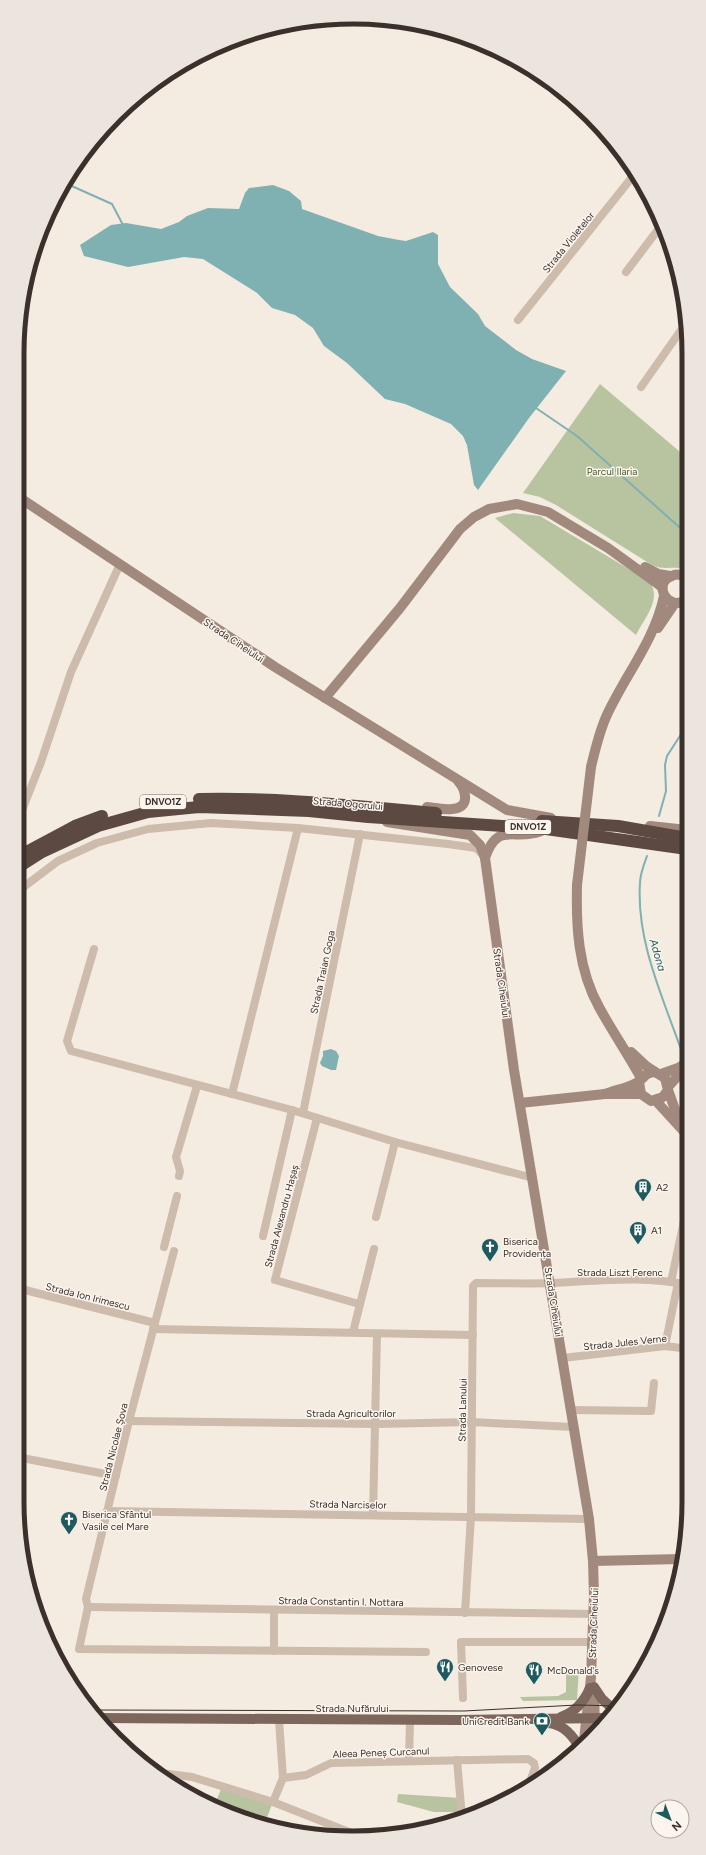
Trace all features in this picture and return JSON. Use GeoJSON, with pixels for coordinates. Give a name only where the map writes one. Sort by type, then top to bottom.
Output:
{"type":"FeatureCollection","features":[{"type":"Feature","properties":{"kind":"highway","name":"Strada Ogorului"},"geometry":{"type":"LineString","coordinates":[[24,853],[75,826],[128,808],[158,802],[226,798],[357,806],[466,816],[618,826],[682,837]]}},
{"type":"Feature","properties":{"kind":"highway","name":"Strada Ogorului"},"geometry":{"type":"LineString","coordinates":[[24,864],[42,852],[98,826],[124,817],[155,810],[200,806],[309,811],[368,817],[546,829],[682,848]]}},
{"type":"Feature","properties":{"kind":"main road"},"geometry":{"type":"LineString","coordinates":[[556,1719],[567,1715],[576,1708],[592,1684],[602,1699],[611,1706]]}},
{"type":"Feature","properties":{"kind":"main road","name":"Strada Nufărului"},"geometry":{"type":"LineString","coordinates":[[105,1718],[410,1720],[601,1718]]}},
{"type":"Feature","properties":{"kind":"main road"},"geometry":{"type":"LineString","coordinates":[[526,1719],[560,1725],[572,1736],[577,1743]]}},
{"type":"Feature","properties":{"kind":"street","name":"Strada Violetelor"},"geometry":{"type":"LineString","coordinates":[[518,320],[632,178]]}},
{"type":"Feature","properties":{"kind":"street"},"geometry":{"type":"LineString","coordinates":[[626,272],[658,230]]}},
{"type":"Feature","properties":{"kind":"street"},"geometry":{"type":"LineString","coordinates":[[641,386],[681,329]]}},
{"type":"Feature","properties":{"kind":"street","name":"Strada Ciheiului"},"geometry":{"type":"LineString","coordinates":[[24,501],[275,667],[506,810],[577,823]]}},
{"type":"Feature","properties":{"kind":"street"},"geometry":{"type":"LineString","coordinates":[[325,698],[400,608],[460,529],[474,516],[489,509],[503,505],[517,504],[531,506],[548,512],[608,548],[658,574],[682,576]]}},
{"type":"Feature","properties":{"kind":"street"},"geometry":{"type":"LineString","coordinates":[[608,548],[663,591],[666,600],[682,602]]}},
{"type":"Feature","properties":{"kind":"street"},"geometry":{"type":"LineString","coordinates":[[24,803],[71,672],[120,564]]}},
{"type":"Feature","properties":{"kind":"street"},"geometry":{"type":"LineString","coordinates":[[670,576],[664,582],[661,608],[639,656],[606,717],[597,742],[591,767],[577,885],[576,922],[582,964],[598,1006],[622,1043],[640,1080],[641,1094],[647,1100],[656,1101],[663,1097],[676,1078],[682,1073]]}},
{"type":"Feature","properties":{"kind":"street"},"geometry":{"type":"LineString","coordinates":[[639,656],[682,603]]}},
{"type":"Feature","properties":{"kind":"street","name":"Strada Ciheiului"},"geometry":{"type":"LineString","coordinates":[[357,806],[394,803],[454,809],[463,804],[466,799],[463,787],[455,778]]}},
{"type":"Feature","properties":{"kind":"street","name":"Strada Ciheiului"},"geometry":{"type":"LineString","coordinates":[[368,817],[397,825],[470,835],[480,844],[485,858],[520,1103],[589,1519],[593,1561],[591,1718]]}},
{"type":"Feature","properties":{"kind":"street"},"geometry":{"type":"LineString","coordinates":[[24,887],[48,868],[96,842],[148,829],[211,823],[298,828],[476,848],[485,858],[491,843],[499,836],[530,834],[546,829]]}},
{"type":"Feature","properties":{"kind":"street"},"geometry":{"type":"LineString","coordinates":[[618,826],[645,826],[682,830]]}},
{"type":"Feature","properties":{"kind":"street"},"geometry":{"type":"LineString","coordinates":[[232,1094],[298,828]]}},
{"type":"Feature","properties":{"kind":"street","name":"Strada Traian Goga"},"geometry":{"type":"LineString","coordinates":[[303,1113],[360,834]]}},
{"type":"Feature","properties":{"kind":"street"},"geometry":{"type":"LineString","coordinates":[[94,949],[67,1041],[71,1051],[197,1086],[303,1113],[395,1142],[533,1178]]}},
{"type":"Feature","properties":{"kind":"street"},"geometry":{"type":"LineString","coordinates":[[622,1043],[643,1064],[658,1073],[667,1081],[672,1104],[682,1125]]}},
{"type":"Feature","properties":{"kind":"street"},"geometry":{"type":"LineString","coordinates":[[605,1094],[640,1080],[649,1072],[658,1073],[682,1066]]}},
{"type":"Feature","properties":{"kind":"street"},"geometry":{"type":"LineString","coordinates":[[178,1176],[180,1171],[176,1157],[197,1086]]}},
{"type":"Feature","properties":{"kind":"street"},"geometry":{"type":"LineString","coordinates":[[520,1103],[605,1094],[641,1094]]}},
{"type":"Feature","properties":{"kind":"street"},"geometry":{"type":"LineString","coordinates":[[656,1101],[682,1130]]}},
{"type":"Feature","properties":{"kind":"street"},"geometry":{"type":"LineString","coordinates":[[262,1236],[292,1110]]}},
{"type":"Feature","properties":{"kind":"street","name":"Strada Alexandru Hașaș"},"geometry":{"type":"LineString","coordinates":[[317,1118],[274,1280],[359,1304]]}},
{"type":"Feature","properties":{"kind":"street"},"geometry":{"type":"LineString","coordinates":[[376,1217],[395,1142]]}},
{"type":"Feature","properties":{"kind":"street"},"geometry":{"type":"LineString","coordinates":[[164,1248],[177,1196]]}},
{"type":"Feature","properties":{"kind":"street"},"geometry":{"type":"LineString","coordinates":[[665,1346],[682,1239]]}},
{"type":"Feature","properties":{"kind":"street"},"geometry":{"type":"LineString","coordinates":[[352,1332],[374,1249]]}},
{"type":"Feature","properties":{"kind":"street","name":"Strada Nicolae Șova"},"geometry":{"type":"LineString","coordinates":[[174,1251],[107,1511],[86,1599],[88,1607],[79,1649],[274,1651]]}},
{"type":"Feature","properties":{"kind":"street","name":"Strada Liszt Ferenc"},"geometry":{"type":"LineString","coordinates":[[551,1283],[605,1280],[675,1282],[682,1284]]}},
{"type":"Feature","properties":{"kind":"street","name":"Strada Lanului"},"geometry":{"type":"LineString","coordinates":[[466,1613],[471,1516],[473,1286],[476,1283],[551,1283]]}},
{"type":"Feature","properties":{"kind":"street","name":"Strada Ion Irimescu"},"geometry":{"type":"LineString","coordinates":[[24,1290],[154,1326]]}},
{"type":"Feature","properties":{"kind":"street"},"geometry":{"type":"LineString","coordinates":[[154,1326],[377,1334],[473,1335]]}},
{"type":"Feature","properties":{"kind":"street"},"geometry":{"type":"LineString","coordinates":[[373,1515],[377,1334]]}},
{"type":"Feature","properties":{"kind":"street","name":"Strada Jules Verne"},"geometry":{"type":"LineString","coordinates":[[563,1358],[665,1346],[682,1347]]}},
{"type":"Feature","properties":{"kind":"street"},"geometry":{"type":"LineString","coordinates":[[570,1410],[651,1411],[654,1383]]}},
{"type":"Feature","properties":{"kind":"street","name":"Strada Agricultorilor"},"geometry":{"type":"LineString","coordinates":[[129,1421],[376,1424],[472,1422],[573,1427]]}},
{"type":"Feature","properties":{"kind":"street"},"geometry":{"type":"LineString","coordinates":[[24,1458],[116,1476]]}},
{"type":"Feature","properties":{"kind":"street","name":"Strada Narciselor"},"geometry":{"type":"LineString","coordinates":[[107,1511],[589,1519]]}},
{"type":"Feature","properties":{"kind":"street"},"geometry":{"type":"LineString","coordinates":[[593,1561],[677,1559]]}},
{"type":"Feature","properties":{"kind":"street","name":"Strada Constantin I. Nottara"},"geometry":{"type":"LineString","coordinates":[[88,1607],[593,1614]]}},
{"type":"Feature","properties":{"kind":"street"},"geometry":{"type":"LineString","coordinates":[[274,1610],[274,1651],[426,1652]]}},
{"type":"Feature","properties":{"kind":"street"},"geometry":{"type":"LineString","coordinates":[[463,1698],[461,1642],[592,1642]]}},
{"type":"Feature","properties":{"kind":"street"},"geometry":{"type":"LineString","coordinates":[[591,1718],[594,1726]]}},
{"type":"Feature","properties":{"kind":"street"},"geometry":{"type":"LineString","coordinates":[[585,1735],[591,1718]]}},
{"type":"Feature","properties":{"kind":"street"},"geometry":{"type":"LineString","coordinates":[[273,1802],[283,1778],[279,1720]]}},
{"type":"Feature","properties":{"kind":"street"},"geometry":{"type":"LineString","coordinates":[[409,1761],[410,1720]]}},
{"type":"Feature","properties":{"kind":"street"},"geometry":{"type":"LineString","coordinates":[[458,1760],[462,1813]]}},
{"type":"Feature","properties":{"kind":"street","name":"Aleea Peneș Curcanul"},"geometry":{"type":"LineString","coordinates":[[283,1778],[306,1775],[332,1763],[530,1760],[534,1763],[535,1768],[531,1779]]}},
{"type":"Feature","properties":{"kind":"street"},"geometry":{"type":"LineString","coordinates":[[167,1774],[192,1777],[273,1802],[346,1831]]}},
{"type":"Feature","properties":{"kind":"green space","name":"Parcul Ilaria"},"geometry":{"type":"Polygon","coordinates":[[[600,384],[682,454],[682,569],[661,568],[652,565],[556,505],[540,497],[523,493],[600,384]]]}},
{"type":"Feature","properties":{"kind":"green space"},"geometry":{"type":"Polygon","coordinates":[[[513,513],[540,516],[649,581],[653,588],[653,602],[636,635],[495,518],[513,513]]]}},
{"type":"Feature","properties":{"kind":"green space"},"geometry":{"type":"Polygon","coordinates":[[[566,1669],[579,1669],[577,1700],[523,1701],[520,1697],[558,1696],[566,1692],[566,1669]]]}},
{"type":"Feature","properties":{"kind":"green space"},"geometry":{"type":"Polygon","coordinates":[[[222,1787],[273,1802],[266,1819],[247,1814],[216,1801],[222,1787]]]}},
{"type":"Feature","properties":{"kind":"green space"},"geometry":{"type":"Polygon","coordinates":[[[398,1794],[461,1798],[462,1812],[434,1812],[397,1802],[398,1794]]]}},
{"type":"Feature","properties":{"kind":"water"},"geometry":{"type":"Polygon","coordinates":[[[273,185],[289,191],[301,201],[302,209],[378,236],[406,241],[433,232],[438,235],[438,264],[450,287],[478,314],[485,326],[516,350],[532,359],[566,371],[529,418],[478,490],[474,485],[467,445],[463,436],[451,424],[405,404],[385,399],[347,363],[324,346],[313,328],[295,315],[272,308],[257,293],[203,259],[184,257],[128,267],[84,256],[80,245],[111,225],[126,223],[161,229],[179,222],[187,216],[208,208],[239,209],[245,193],[249,188],[273,185]]]}},
{"type":"Feature","properties":{"kind":"water"},"geometry":{"type":"Polygon","coordinates":[[[331,1049],[336,1051],[339,1056],[336,1070],[331,1070],[322,1066],[320,1063],[323,1056],[323,1051],[331,1049]]]}},
{"type":"Feature","properties":{"kind":"waterway"},"geometry":{"type":"LineString","coordinates":[[70,185],[112,204],[123,225]]}},
{"type":"Feature","properties":{"kind":"waterway"},"geometry":{"type":"LineString","coordinates":[[536,408],[577,436],[682,530]]}},
{"type":"Feature","properties":{"kind":"waterway","name":"Adona"},"geometry":{"type":"LineString","coordinates":[[659,816],[666,791],[665,765],[667,756],[682,733]]}},
{"type":"Feature","properties":{"kind":"waterway","name":"Adona"},"geometry":{"type":"LineString","coordinates":[[647,856],[640,880],[642,927],[660,992],[682,1052]]}},
{"type":"Feature","properties":{"kind":"tram line"},"geometry":{"type":"LineString","coordinates":[[99,1710],[464,1711],[577,1705],[611,1706]]}},
{"type":"Feature","properties":{"kind":"place","name":"A2"},"geometry":{"type":"Point","coordinates":[643,1202]}},
{"type":"Feature","properties":{"kind":"place","name":"A1"},"geometry":{"type":"Point","coordinates":[638,1245]}},
{"type":"Feature","properties":{"kind":"place","name":"Biserica Providența"},"geometry":{"type":"Point","coordinates":[490,1262]}},
{"type":"Feature","properties":{"kind":"place","name":"Biserica Sfântul Vasile cel Mare"},"geometry":{"type":"Point","coordinates":[69,1535]}},
{"type":"Feature","properties":{"kind":"place","name":"Genovese"},"geometry":{"type":"Point","coordinates":[445,1682]}},
{"type":"Feature","properties":{"kind":"place","name":"McDonald's"},"geometry":{"type":"Point","coordinates":[534,1685]}},
{"type":"Feature","properties":{"kind":"place","name":"UniCredit Bank"},"geometry":{"type":"Point","coordinates":[542,1736]}}]}
